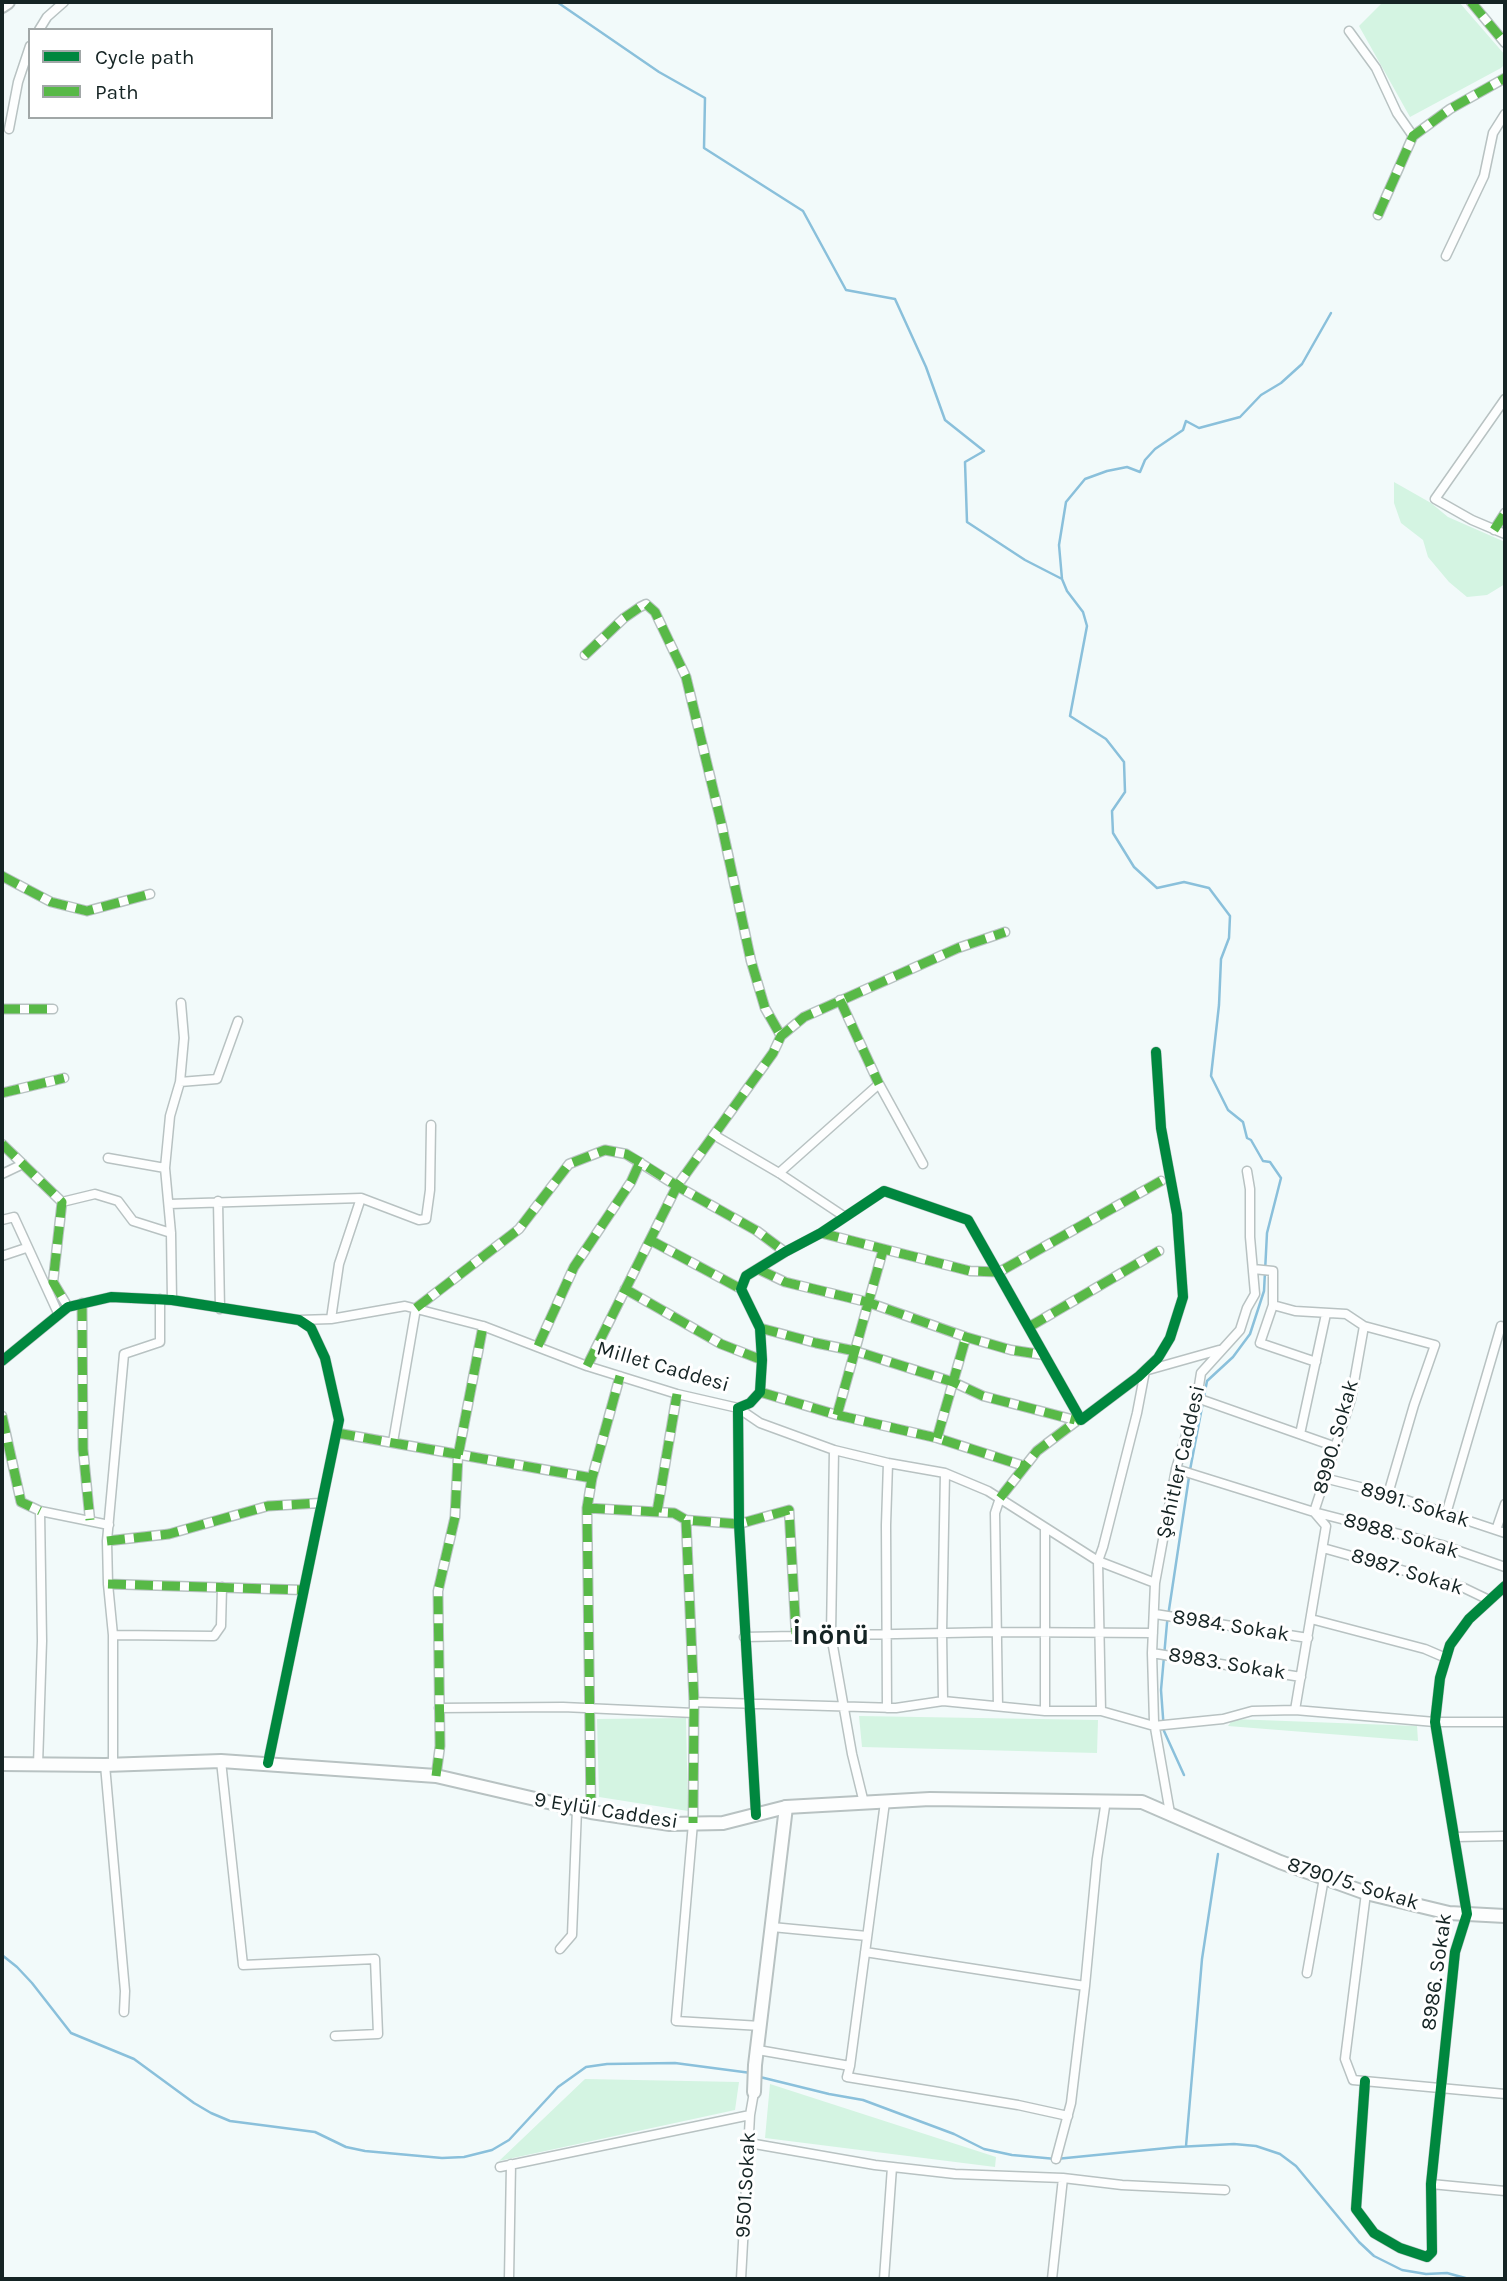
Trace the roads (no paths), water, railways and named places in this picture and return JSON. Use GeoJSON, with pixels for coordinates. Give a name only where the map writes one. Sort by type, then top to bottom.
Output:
{"type":"FeatureCollection","features":[{"type":"Feature","properties":{"kind":"main road"},"geometry":{"type":"LineString","coordinates":[[2,6],[8,2]]}},
{"type":"Feature","properties":{"kind":"main road","name":"9 Eylül Caddesi"},"geometry":{"type":"LineString","coordinates":[[2,1764],[109,1765],[221,1761],[436,1776],[591,1812],[670,1824],[723,1823],[786,1807],[930,1799],[1106,1800],[1142,1802],[1206,1830]]}},
{"type":"Feature","properties":{"kind":"main road"},"geometry":{"type":"LineString","coordinates":[[754,2092],[786,1807]]}},
{"type":"Feature","properties":{"kind":"main road","name":"8790/5. Sokak"},"geometry":{"type":"LineString","coordinates":[[1206,1830],[1280,1863],[1366,1893],[1449,1913],[1505,1916]]}},
{"type":"Feature","properties":{"kind":"street"},"geometry":{"type":"LineString","coordinates":[[40,28],[47,17],[65,2]]}},
{"type":"Feature","properties":{"kind":"street"},"geometry":{"type":"LineString","coordinates":[[1471,2],[1505,43]]}},
{"type":"Feature","properties":{"kind":"street"},"geometry":{"type":"LineString","coordinates":[[1349,31],[1376,68],[1397,113],[1413,136]]}},
{"type":"Feature","properties":{"kind":"street"},"geometry":{"type":"LineString","coordinates":[[9,129],[28,53]]}},
{"type":"Feature","properties":{"kind":"street"},"geometry":{"type":"LineString","coordinates":[[1378,215],[1413,136],[1450,109],[1505,78]]}},
{"type":"Feature","properties":{"kind":"street"},"geometry":{"type":"LineString","coordinates":[[1446,256],[1484,176],[1493,134],[1505,114]]}},
{"type":"Feature","properties":{"kind":"street"},"geometry":{"type":"LineString","coordinates":[[1505,399],[1436,499],[1505,534]]}},
{"type":"Feature","properties":{"kind":"street"},"geometry":{"type":"LineString","coordinates":[[1494,530],[1505,513]]}},
{"type":"Feature","properties":{"kind":"street"},"geometry":{"type":"LineString","coordinates":[[585,655],[624,618],[640,607],[646,604],[655,612],[686,677],[751,961],[765,1008],[781,1036]]}},
{"type":"Feature","properties":{"kind":"street"},"geometry":{"type":"LineString","coordinates":[[2,876],[51,902],[88,911],[150,894]]}},
{"type":"Feature","properties":{"kind":"street"},"geometry":{"type":"LineString","coordinates":[[587,1366],[677,1186],[773,1053],[781,1036],[804,1017],[958,948],[1005,932]]}},
{"type":"Feature","properties":{"kind":"street"},"geometry":{"type":"LineString","coordinates":[[841,1000],[879,1084],[923,1164]]}},
{"type":"Feature","properties":{"kind":"street"},"geometry":{"type":"LineString","coordinates":[[172,1300],[172,1233],[165,1168],[170,1116],[180,1083],[184,1038],[181,1003]]}},
{"type":"Feature","properties":{"kind":"street"},"geometry":{"type":"LineString","coordinates":[[2,1009],[52,1009]]}},
{"type":"Feature","properties":{"kind":"street"},"geometry":{"type":"LineString","coordinates":[[180,1083],[216,1079],[238,1021]]}},
{"type":"Feature","properties":{"kind":"street"},"geometry":{"type":"LineString","coordinates":[[998,1706],[994,1532],[995,1513],[1000,1498],[1037,1451],[1145,1371],[1158,1358],[1179,1317],[1183,1297],[1177,1214],[1161,1128],[1156,1052]]}},
{"type":"Feature","properties":{"kind":"street"},"geometry":{"type":"LineString","coordinates":[[2,1093],[64,1078]]}},
{"type":"Feature","properties":{"kind":"street"},"geometry":{"type":"LineString","coordinates":[[779,1173],[879,1084]]}},
{"type":"Feature","properties":{"kind":"street"},"geometry":{"type":"LineString","coordinates":[[169,1205],[218,1201],[361,1198],[419,1220],[426,1219],[432,1125]]}},
{"type":"Feature","properties":{"kind":"street"},"geometry":{"type":"LineString","coordinates":[[714,1135],[779,1173],[845,1217]]}},
{"type":"Feature","properties":{"kind":"street"},"geometry":{"type":"LineString","coordinates":[[2,1144],[62,1202]]}},
{"type":"Feature","properties":{"kind":"street"},"geometry":{"type":"LineString","coordinates":[[393,1442],[416,1308],[519,1229],[569,1164],[605,1150],[626,1154],[734,1217],[785,1252]]}},
{"type":"Feature","properties":{"kind":"street"},"geometry":{"type":"LineString","coordinates":[[108,1157],[165,1168]]}},
{"type":"Feature","properties":{"kind":"street"},"geometry":{"type":"LineString","coordinates":[[538,1346],[574,1268],[631,1182],[640,1161]]}},
{"type":"Feature","properties":{"kind":"street"},"geometry":{"type":"LineString","coordinates":[[2,1174],[23,1164]]}},
{"type":"Feature","properties":{"kind":"street","name":"Şehitler Caddesi"},"geometry":{"type":"LineString","coordinates":[[1170,1813],[1154,1726],[1156,1653],[1153,1633],[1158,1615],[1155,1583],[1176,1469],[1197,1398],[1201,1373],[1240,1330],[1255,1294],[1256,1269],[1247,1171]]}},
{"type":"Feature","properties":{"kind":"street"},"geometry":{"type":"LineString","coordinates":[[821,1233],[970,1271],[999,1272],[1161,1181]]}},
{"type":"Feature","properties":{"kind":"street"},"geometry":{"type":"LineString","coordinates":[[741,1289],[746,1276],[821,1233],[884,1191],[968,1220],[1029,1326],[1078,1420]]}},
{"type":"Feature","properties":{"kind":"street"},"geometry":{"type":"LineString","coordinates":[[62,1202],[95,1195],[118,1200],[133,1221],[172,1233]]}},
{"type":"Feature","properties":{"kind":"street"},"geometry":{"type":"LineString","coordinates":[[331,1319],[339,1264],[361,1198]]}},
{"type":"Feature","properties":{"kind":"street"},"geometry":{"type":"LineString","coordinates":[[218,1201],[220,1309]]}},
{"type":"Feature","properties":{"kind":"street"},"geometry":{"type":"LineString","coordinates":[[62,1202],[53,1282],[68,1307]]}},
{"type":"Feature","properties":{"kind":"street"},"geometry":{"type":"LineString","coordinates":[[2,1220],[14,1217],[58,1313]]}},
{"type":"Feature","properties":{"kind":"street"},"geometry":{"type":"LineString","coordinates":[[650,1240],[741,1289],[760,1328],[760,1392],[750,1403],[738,1408],[739,1524],[756,1815]]}},
{"type":"Feature","properties":{"kind":"street"},"geometry":{"type":"LineString","coordinates":[[2,1256],[26,1248]]}},
{"type":"Feature","properties":{"kind":"street"},"geometry":{"type":"LineString","coordinates":[[837,1415],[883,1250]]}},
{"type":"Feature","properties":{"kind":"street"},"geometry":{"type":"LineString","coordinates":[[1029,1326],[1159,1251]]}},
{"type":"Feature","properties":{"kind":"street"},"geometry":{"type":"LineString","coordinates":[[758,1269],[785,1282],[867,1302],[966,1337],[1010,1350],[1044,1355]]}},
{"type":"Feature","properties":{"kind":"street"},"geometry":{"type":"LineString","coordinates":[[1256,1269],[1272,1271],[1273,1304],[1260,1342],[1315,1362]]}},
{"type":"Feature","properties":{"kind":"street"},"geometry":{"type":"LineString","coordinates":[[625,1289],[721,1344],[762,1360]]}},
{"type":"Feature","properties":{"kind":"street","name":"Millet Caddesi"},"geometry":{"type":"LineString","coordinates":[[2,1361],[68,1307],[111,1297],[172,1300],[299,1320],[331,1319],[405,1306],[416,1308],[484,1326],[587,1366],[677,1394],[738,1408],[760,1423],[834,1450],[888,1464],[945,1473],[988,1491],[1098,1561],[1155,1583]]}},
{"type":"Feature","properties":{"kind":"street"},"geometry":{"type":"LineString","coordinates":[[124,2012],[125,1990],[109,1765],[113,1635],[107,1541],[124,1354],[160,1342],[160,1299]]}},
{"type":"Feature","properties":{"kind":"street"},"geometry":{"type":"LineString","coordinates":[[82,1303],[84,1480],[90,1520]]}},
{"type":"Feature","properties":{"kind":"street"},"geometry":{"type":"LineString","coordinates":[[1273,1304],[1295,1311],[1346,1314],[1364,1326],[1435,1345],[1388,1494]]}},
{"type":"Feature","properties":{"kind":"street"},"geometry":{"type":"LineString","coordinates":[[1300,1434],[1326,1314]]}},
{"type":"Feature","properties":{"kind":"street"},"geometry":{"type":"LineString","coordinates":[[268,1763],[339,1420],[326,1358],[311,1328],[299,1320]]}},
{"type":"Feature","properties":{"kind":"street"},"geometry":{"type":"LineString","coordinates":[[436,1776],[440,1746],[438,1591],[455,1517],[458,1456],[484,1326]]}},
{"type":"Feature","properties":{"kind":"street","name":"8990. Sokak"},"geometry":{"type":"LineString","coordinates":[[1296,1710],[1326,1526],[1314,1512],[1351,1399],[1364,1326]]}},
{"type":"Feature","properties":{"kind":"street"},"geometry":{"type":"LineString","coordinates":[[1446,1514],[1501,1326]]}},
{"type":"Feature","properties":{"kind":"street"},"geometry":{"type":"LineString","coordinates":[[760,1328],[855,1351],[953,1382],[983,1396],[1078,1420]]}},
{"type":"Feature","properties":{"kind":"street"},"geometry":{"type":"LineString","coordinates":[[937,1438],[966,1337]]}},
{"type":"Feature","properties":{"kind":"street"},"geometry":{"type":"LineString","coordinates":[[1145,1371],[1220,1349]]}},
{"type":"Feature","properties":{"kind":"street"},"geometry":{"type":"LineString","coordinates":[[1101,1711],[1098,1561],[1137,1413],[1145,1371]]}},
{"type":"Feature","properties":{"kind":"street"},"geometry":{"type":"LineString","coordinates":[[591,1812],[587,1508],[592,1478],[620,1376]]}},
{"type":"Feature","properties":{"kind":"street"},"geometry":{"type":"LineString","coordinates":[[760,1392],[837,1415],[937,1438],[1024,1466]]}},
{"type":"Feature","properties":{"kind":"street"},"geometry":{"type":"LineString","coordinates":[[657,1512],[677,1394]]}},
{"type":"Feature","properties":{"kind":"street"},"geometry":{"type":"LineString","coordinates":[[1197,1398],[1336,1447]]}},
{"type":"Feature","properties":{"kind":"street"},"geometry":{"type":"LineString","coordinates":[[2,1416],[21,1502],[40,1511],[109,1525]]}},
{"type":"Feature","properties":{"kind":"street"},"geometry":{"type":"LineString","coordinates":[[337,1433],[592,1478]]}},
{"type":"Feature","properties":{"kind":"street"},"geometry":{"type":"LineString","coordinates":[[834,1450],[831,1634],[843,1707],[864,1803]]}},
{"type":"Feature","properties":{"kind":"street"},"geometry":{"type":"LineString","coordinates":[[887,1708],[888,1464]]}},
{"type":"Feature","properties":{"kind":"street","name":"8988. Sokak"},"geometry":{"type":"LineString","coordinates":[[1176,1469],[1314,1512],[1442,1545],[1505,1567]]}},
{"type":"Feature","properties":{"kind":"street"},"geometry":{"type":"LineString","coordinates":[[943,1702],[945,1473]]}},
{"type":"Feature","properties":{"kind":"street","name":"8991. Sokak"},"geometry":{"type":"LineString","coordinates":[[1324,1478],[1388,1494],[1501,1532]]}},
{"type":"Feature","properties":{"kind":"street"},"geometry":{"type":"LineString","coordinates":[[107,1541],[169,1534],[268,1506],[320,1503]]}},
{"type":"Feature","properties":{"kind":"street"},"geometry":{"type":"LineString","coordinates":[[1501,1532],[1505,1504]]}},
{"type":"Feature","properties":{"kind":"street"},"geometry":{"type":"LineString","coordinates":[[587,1508],[657,1512],[674,1514],[686,1520],[739,1524],[789,1510],[796,1634]]}},
{"type":"Feature","properties":{"kind":"street"},"geometry":{"type":"LineString","coordinates":[[38,1765],[42,1641],[40,1511]]}},
{"type":"Feature","properties":{"kind":"street"},"geometry":{"type":"LineString","coordinates":[[686,1520],[694,1702],[694,1823],[676,2021],[761,2026]]}},
{"type":"Feature","properties":{"kind":"street"},"geometry":{"type":"LineString","coordinates":[[1045,1528],[1045,1711]]}},
{"type":"Feature","properties":{"kind":"street","name":"8987. Sokak"},"geometry":{"type":"LineString","coordinates":[[1323,1548],[1462,1587],[1489,1600]]}},
{"type":"Feature","properties":{"kind":"street"},"geometry":{"type":"LineString","coordinates":[[108,1584],[303,1590]]}},
{"type":"Feature","properties":{"kind":"street","name":"8986. Sokak"},"geometry":{"type":"LineString","coordinates":[[1365,2081],[1356,2209],[1374,2233],[1400,2248],[1427,2257],[1432,2252],[1431,2184],[1455,1952],[1466,1914],[1435,1722],[1440,1678],[1450,1645],[1469,1619],[1505,1586]]}},
{"type":"Feature","properties":{"kind":"street"},"geometry":{"type":"LineString","coordinates":[[113,1635],[214,1636],[221,1626],[222,1587]]}},
{"type":"Feature","properties":{"kind":"street","name":"8984. Sokak"},"geometry":{"type":"LineString","coordinates":[[1158,1615],[1308,1638]]}},
{"type":"Feature","properties":{"kind":"street"},"geometry":{"type":"LineString","coordinates":[[1311,1619],[1425,1649],[1446,1658]]}},
{"type":"Feature","properties":{"kind":"street"},"geometry":{"type":"LineString","coordinates":[[744,1637],[997,1632],[1153,1633]]}},
{"type":"Feature","properties":{"kind":"street","name":"8983. Sokak"},"geometry":{"type":"LineString","coordinates":[[1156,1653],[1301,1677]]}},
{"type":"Feature","properties":{"kind":"street"},"geometry":{"type":"LineString","coordinates":[[694,1702],[887,1708],[943,1702],[1045,1711],[1101,1711],[1154,1726],[1223,1718],[1252,1711],[1296,1710],[1435,1722],[1505,1722]]}},
{"type":"Feature","properties":{"kind":"street"},"geometry":{"type":"LineString","coordinates":[[439,1708],[552,1707],[694,1713]]}},
{"type":"Feature","properties":{"kind":"street"},"geometry":{"type":"LineString","coordinates":[[221,1761],[243,1965],[375,1959],[378,2034],[335,2036]]}},
{"type":"Feature","properties":{"kind":"street"},"geometry":{"type":"LineString","coordinates":[[1056,2159],[1068,2116],[1086,1986],[1097,1859],[1106,1800]]}},
{"type":"Feature","properties":{"kind":"street"},"geometry":{"type":"LineString","coordinates":[[884,1802],[847,2077],[1018,2105],[1068,2116]]}},
{"type":"Feature","properties":{"kind":"street"},"geometry":{"type":"LineString","coordinates":[[560,1949],[572,1935],[577,1809]]}},
{"type":"Feature","properties":{"kind":"street"},"geometry":{"type":"LineString","coordinates":[[1455,1837],[1505,1836]]}},
{"type":"Feature","properties":{"kind":"street"},"geometry":{"type":"LineString","coordinates":[[1307,1973],[1324,1878]]}},
{"type":"Feature","properties":{"kind":"street"},"geometry":{"type":"LineString","coordinates":[[1366,1893],[1345,2059],[1353,2080],[1505,2094]]}},
{"type":"Feature","properties":{"kind":"street"},"geometry":{"type":"LineString","coordinates":[[772,1927],[867,1936]]}},
{"type":"Feature","properties":{"kind":"street"},"geometry":{"type":"LineString","coordinates":[[865,1952],[1086,1986]]}},
{"type":"Feature","properties":{"kind":"street"},"geometry":{"type":"LineString","coordinates":[[758,2050],[850,2066]]}},
{"type":"Feature","properties":{"kind":"street","name":"9501.Sokak"},"geometry":{"type":"LineString","coordinates":[[741,2279],[750,2115],[754,2092]]}},
{"type":"Feature","properties":{"kind":"street"},"geometry":{"type":"LineString","coordinates":[[500,2167],[750,2115]]}},
{"type":"Feature","properties":{"kind":"street"},"geometry":{"type":"LineString","coordinates":[[749,2143],[892,2167],[955,2174],[1063,2178],[1122,2185],[1225,2190]]}},
{"type":"Feature","properties":{"kind":"street"},"geometry":{"type":"LineString","coordinates":[[509,2279],[511,2164]]}},
{"type":"Feature","properties":{"kind":"street"},"geometry":{"type":"LineString","coordinates":[[884,2279],[892,2167]]}},
{"type":"Feature","properties":{"kind":"street"},"geometry":{"type":"LineString","coordinates":[[1052,2279],[1063,2178]]}},
{"type":"Feature","properties":{"kind":"street"},"geometry":{"type":"LineString","coordinates":[[1431,2184],[1505,2191]]}},
{"type":"Feature","properties":{"kind":"waterway"},"geometry":{"type":"LineString","coordinates":[[557,2],[659,72],[705,98],[704,148],[803,211],[846,290],[895,299],[926,367],[945,420],[984,451],[965,462],[967,522],[1025,560],[1062,579]]}},
{"type":"Feature","properties":{"kind":"waterway"},"geometry":{"type":"LineString","coordinates":[[1190,1470],[1207,1381],[1233,1357],[1250,1334],[1264,1291],[1267,1233],[1281,1178],[1270,1162],[1263,1161],[1251,1140],[1247,1138],[1243,1122],[1228,1110],[1211,1076],[1221,959],[1229,938],[1230,916],[1209,888],[1184,882],[1157,888],[1134,867],[1113,833],[1112,811],[1125,792],[1124,762],[1106,739],[1070,716],[1087,626],[1083,612],[1067,591],[1062,579],[1059,545],[1066,502],[1085,479],[1127,467],[1140,472],[1145,460],[1155,449],[1183,430],[1186,421],[1199,428],[1240,417],[1261,395],[1281,383],[1302,364],[1331,313]]}},
{"type":"Feature","properties":{"kind":"waterway"},"geometry":{"type":"LineString","coordinates":[[1184,1775],[1164,1731],[1161,1690],[1167,1623],[1189,1477]]}},
{"type":"Feature","properties":{"kind":"waterway"},"geometry":{"type":"LineString","coordinates":[[1186,2146],[1202,1959],[1218,1854]]}},
{"type":"Feature","properties":{"kind":"waterway"},"geometry":{"type":"LineString","coordinates":[[2,1955],[32,1983],[71,2033],[134,2059],[211,2113],[230,2121],[315,2132],[346,2147],[365,2151],[442,2158],[464,2157],[492,2150],[509,2140],[558,2087],[586,2067],[675,2063],[751,2073]]}},
{"type":"Feature","properties":{"kind":"waterway"},"geometry":{"type":"LineString","coordinates":[[760,2077],[863,2100],[954,2134],[984,2149],[1012,2155],[1056,2159],[1177,2147],[1234,2144],[1256,2146],[1280,2154],[1296,2166],[1359,2242],[1374,2256],[1402,2270],[1426,2274],[1447,2273],[1469,2279]]}},
{"type":"Feature","properties":{"kind":"district","name":"İnönü"},"geometry":{"type":"Point","coordinates":[831,1636]}}]}
